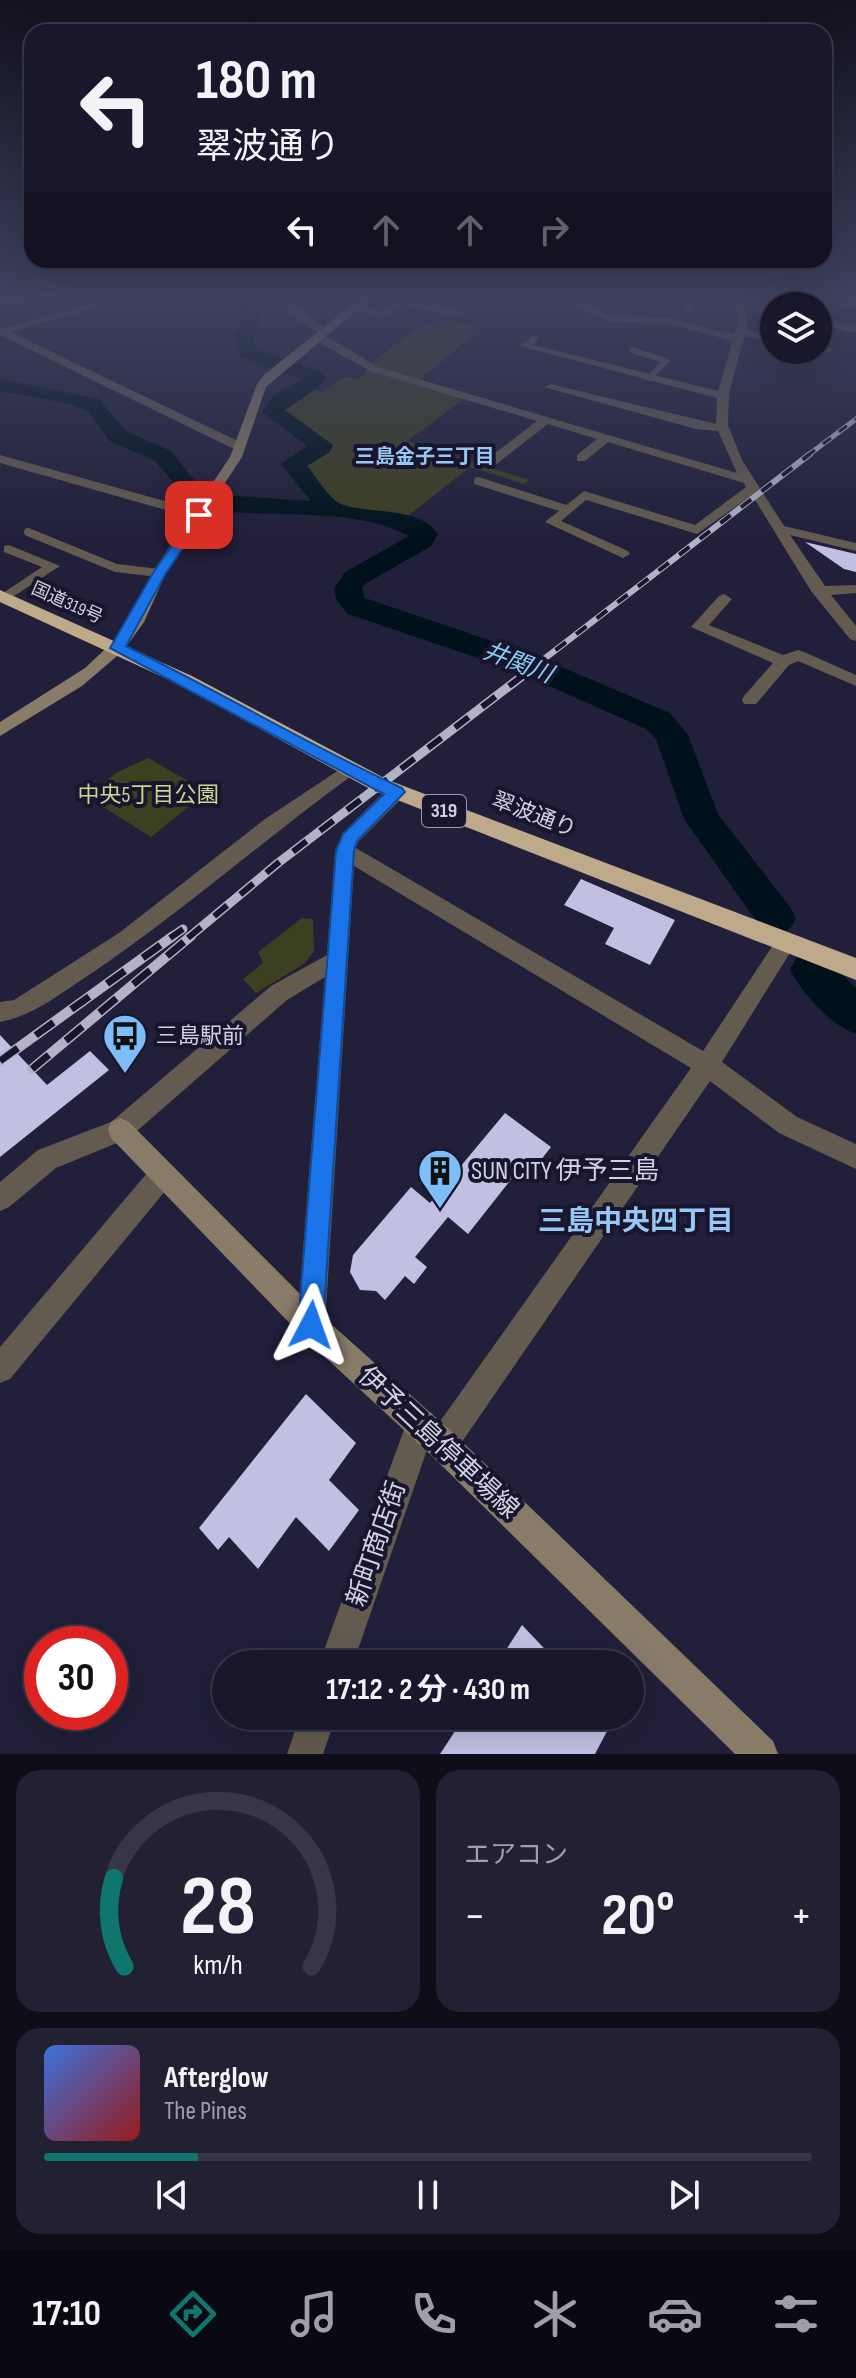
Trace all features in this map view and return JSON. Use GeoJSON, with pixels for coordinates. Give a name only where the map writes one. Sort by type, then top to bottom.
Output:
{"type":"FeatureCollection","features":[{"type":"Feature","properties":{"kind":"highway","name":"国道319号"},"geometry":{"type":"LineString","coordinates":[[2,596],[118,648]]}},
{"type":"Feature","properties":{"kind":"highway","name":"翠波通り"},"geometry":{"type":"LineString","coordinates":[[118,648],[210,693],[348,770],[396,792],[856,969]]}},
{"type":"Feature","properties":{"kind":"main road"},"geometry":{"type":"LineString","coordinates":[[0,730],[91,670],[118,648],[145,604],[159,573],[205,507],[240,447],[261,386],[270,377]]}},
{"type":"Feature","properties":{"kind":"main road","name":"伊予三島停車場線"},"geometry":{"type":"LineString","coordinates":[[120,1130],[311,1325],[432,1434],[760,1754]]}},
{"type":"Feature","properties":{"kind":"street"},"geometry":{"type":"LineString","coordinates":[[94,377],[240,447]]}},
{"type":"Feature","properties":{"kind":"street"},"geometry":{"type":"LineString","coordinates":[[400,377],[750,484]]}},
{"type":"Feature","properties":{"kind":"street"},"geometry":{"type":"LineString","coordinates":[[645,377],[724,396]]}},
{"type":"Feature","properties":{"kind":"street"},"geometry":{"type":"LineString","coordinates":[[729,377],[724,396],[723,428],[750,484],[818,591],[856,636]]}},
{"type":"Feature","properties":{"kind":"street"},"geometry":{"type":"LineString","coordinates":[[550,387],[700,426],[723,428]]}},
{"type":"Feature","properties":{"kind":"street"},"geometry":{"type":"LineString","coordinates":[[490,463],[546,420]]}},
{"type":"Feature","properties":{"kind":"street"},"geometry":{"type":"LineString","coordinates":[[581,458],[606,438]]}},
{"type":"Feature","properties":{"kind":"street"},"geometry":{"type":"LineString","coordinates":[[0,459],[205,507]]}},
{"type":"Feature","properties":{"kind":"street"},"geometry":{"type":"LineString","coordinates":[[623,554],[552,522],[584,495],[697,530],[750,484]]}},
{"type":"Feature","properties":{"kind":"street"},"geometry":{"type":"LineString","coordinates":[[777,528],[856,547]]}},
{"type":"Feature","properties":{"kind":"street"},"geometry":{"type":"LineString","coordinates":[[2,596],[53,566],[9,549]]}},
{"type":"Feature","properties":{"kind":"street"},"geometry":{"type":"LineString","coordinates":[[818,591],[856,589]]}},
{"type":"Feature","properties":{"kind":"street"},"geometry":{"type":"LineString","coordinates":[[724,599],[699,627],[783,661]]}},
{"type":"Feature","properties":{"kind":"street"},"geometry":{"type":"LineString","coordinates":[[750,700],[783,661],[798,655],[856,681]]}},
{"type":"Feature","properties":{"kind":"street"},"geometry":{"type":"LineString","coordinates":[[9,1010],[126,939],[272,824],[348,770]]}},
{"type":"Feature","properties":{"kind":"street"},"geometry":{"type":"LineString","coordinates":[[311,1325],[345,851],[350,838],[396,792]]}},
{"type":"Feature","properties":{"kind":"street"},"geometry":{"type":"LineString","coordinates":[[345,851],[707,1065],[788,1125],[856,1157]]}},
{"type":"Feature","properties":{"kind":"street","name":"新町商店街"},"geometry":{"type":"LineString","coordinates":[[342,1650],[432,1434],[707,1065],[786,942]]}},
{"type":"Feature","properties":{"kind":"street"},"geometry":{"type":"LineString","coordinates":[[0,1198],[47,1159],[120,1130],[279,993],[335,961]]}},
{"type":"Feature","properties":{"kind":"street"},"geometry":{"type":"LineString","coordinates":[[0,1369],[162,1175]]}},
{"type":"Feature","properties":{"kind":"street"},"geometry":{"type":"LineString","coordinates":[[305,1754],[313,1730]]}},
{"type":"Feature","properties":{"kind":"lane"},"geometry":{"type":"LineString","coordinates":[[478,481],[566,509]]}},
{"type":"Feature","properties":{"kind":"lane"},"geometry":{"type":"LineString","coordinates":[[28,532],[116,568],[159,573]]}},
{"type":"Feature","properties":{"kind":"green space"},"geometry":{"type":"Polygon","coordinates":[[[342,377],[423,377],[416,383],[465,398],[407,441],[529,480],[524,484],[470,467],[404,519],[335,507],[298,466],[298,463],[325,448],[326,443],[279,412],[279,406],[299,392],[323,392],[342,377]]]}},
{"type":"Feature","properties":{"kind":"green space","name":"中央5丁目公園"},"geometry":{"type":"Polygon","coordinates":[[[148,758],[207,792],[151,837],[92,800],[107,779],[148,758]]]}},
{"type":"Feature","properties":{"kind":"green space"},"geometry":{"type":"Polygon","coordinates":[[[302,918],[313,919],[314,951],[304,964],[256,993],[243,979],[263,963],[258,952],[302,918]]]}},
{"type":"Feature","properties":{"kind":"building"},"geometry":{"type":"Polygon","coordinates":[[[805,542],[856,554],[856,572],[844,569],[805,542]]]}},
{"type":"Feature","properties":{"kind":"building"},"geometry":{"type":"Polygon","coordinates":[[[581,879],[675,920],[650,965],[605,944],[614,928],[564,905],[581,879]]]}},
{"type":"Feature","properties":{"kind":"building"},"geometry":{"type":"Polygon","coordinates":[[[0,1035],[47,1085],[90,1051],[109,1070],[0,1157],[0,1035]]]}},
{"type":"Feature","properties":{"kind":"building","name":"SUN CITY 伊予三島"},"geometry":{"type":"Polygon","coordinates":[[[505,1113],[551,1147],[537,1165],[528,1158],[468,1234],[448,1217],[415,1257],[427,1267],[414,1284],[405,1276],[385,1300],[376,1291],[360,1290],[350,1272],[353,1255],[411,1187],[430,1203],[505,1113]]]}},
{"type":"Feature","properties":{"kind":"building"},"geometry":{"type":"Polygon","coordinates":[[[306,1394],[356,1443],[329,1480],[359,1510],[329,1551],[296,1517],[258,1569],[229,1537],[218,1550],[199,1528],[306,1394]]]}},
{"type":"Feature","properties":{"kind":"building"},"geometry":{"type":"Polygon","coordinates":[[[522,1625],[546,1650],[506,1650],[522,1625]]]}},
{"type":"Feature","properties":{"kind":"building"},"geometry":{"type":"Polygon","coordinates":[[[456,1730],[608,1730],[595,1754],[440,1754],[456,1730]]]}},
{"type":"Feature","properties":{"kind":"waterway"},"geometry":{"type":"LineString","coordinates":[[317,377],[282,400],[273,412],[321,445],[293,464],[331,510]]}},
{"type":"Feature","properties":{"kind":"waterway"},"geometry":{"type":"LineString","coordinates":[[0,385],[91,404],[118,436],[163,456],[185,481],[195,500],[331,510]]}},
{"type":"Feature","properties":{"kind":"waterway","name":"井関川"},"geometry":{"type":"LineString","coordinates":[[331,510],[381,517],[407,524],[425,534],[422,540],[355,578],[348,589],[351,601],[358,608],[522,662],[658,721],[671,735],[702,819],[776,918]]}},
{"type":"Feature","properties":{"kind":"waterway","name":"井関川"},"geometry":{"type":"LineString","coordinates":[[811,970],[856,1016]]}},
{"type":"Feature","properties":{"kind":"railway"},"geometry":{"type":"LineString","coordinates":[[807,456],[856,419]]}},
{"type":"Feature","properties":{"kind":"railway"},"geometry":{"type":"LineString","coordinates":[[535,666],[810,454]]}},
{"type":"Feature","properties":{"kind":"railway"},"geometry":{"type":"LineString","coordinates":[[188,938],[278,863],[538,664]]}},
{"type":"Feature","properties":{"kind":"railway"},"geometry":{"type":"LineString","coordinates":[[170,938],[183,929]]}},
{"type":"Feature","properties":{"kind":"railway"},"geometry":{"type":"LineString","coordinates":[[0,1061],[173,936]]}},
{"type":"Feature","properties":{"kind":"railway"},"geometry":{"type":"LineString","coordinates":[[32,1069],[191,936]]}},
{"type":"Feature","properties":{"kind":"place","name":"三島駅前"},"geometry":{"type":"Point","coordinates":[125,1075]}},
{"type":"Feature","properties":{"kind":"place","name":"SUN CITY 伊予三島"},"geometry":{"type":"Point","coordinates":[440,1210]}},
{"type":"Feature","properties":{"kind":"district","name":"三島金子三丁目"},"geometry":{"type":"Point","coordinates":[425,457]}},
{"type":"Feature","properties":{"kind":"district","name":"三島中央四丁目"},"geometry":{"type":"Point","coordinates":[636,1221]}},
{"type":"Feature","properties":{"kind":"route"},"geometry":{"type":"LineString","coordinates":[[199,515],[159,573],[151,593],[118,648],[210,693],[348,770],[396,792],[350,838],[345,851],[311,1325]]}}]}
